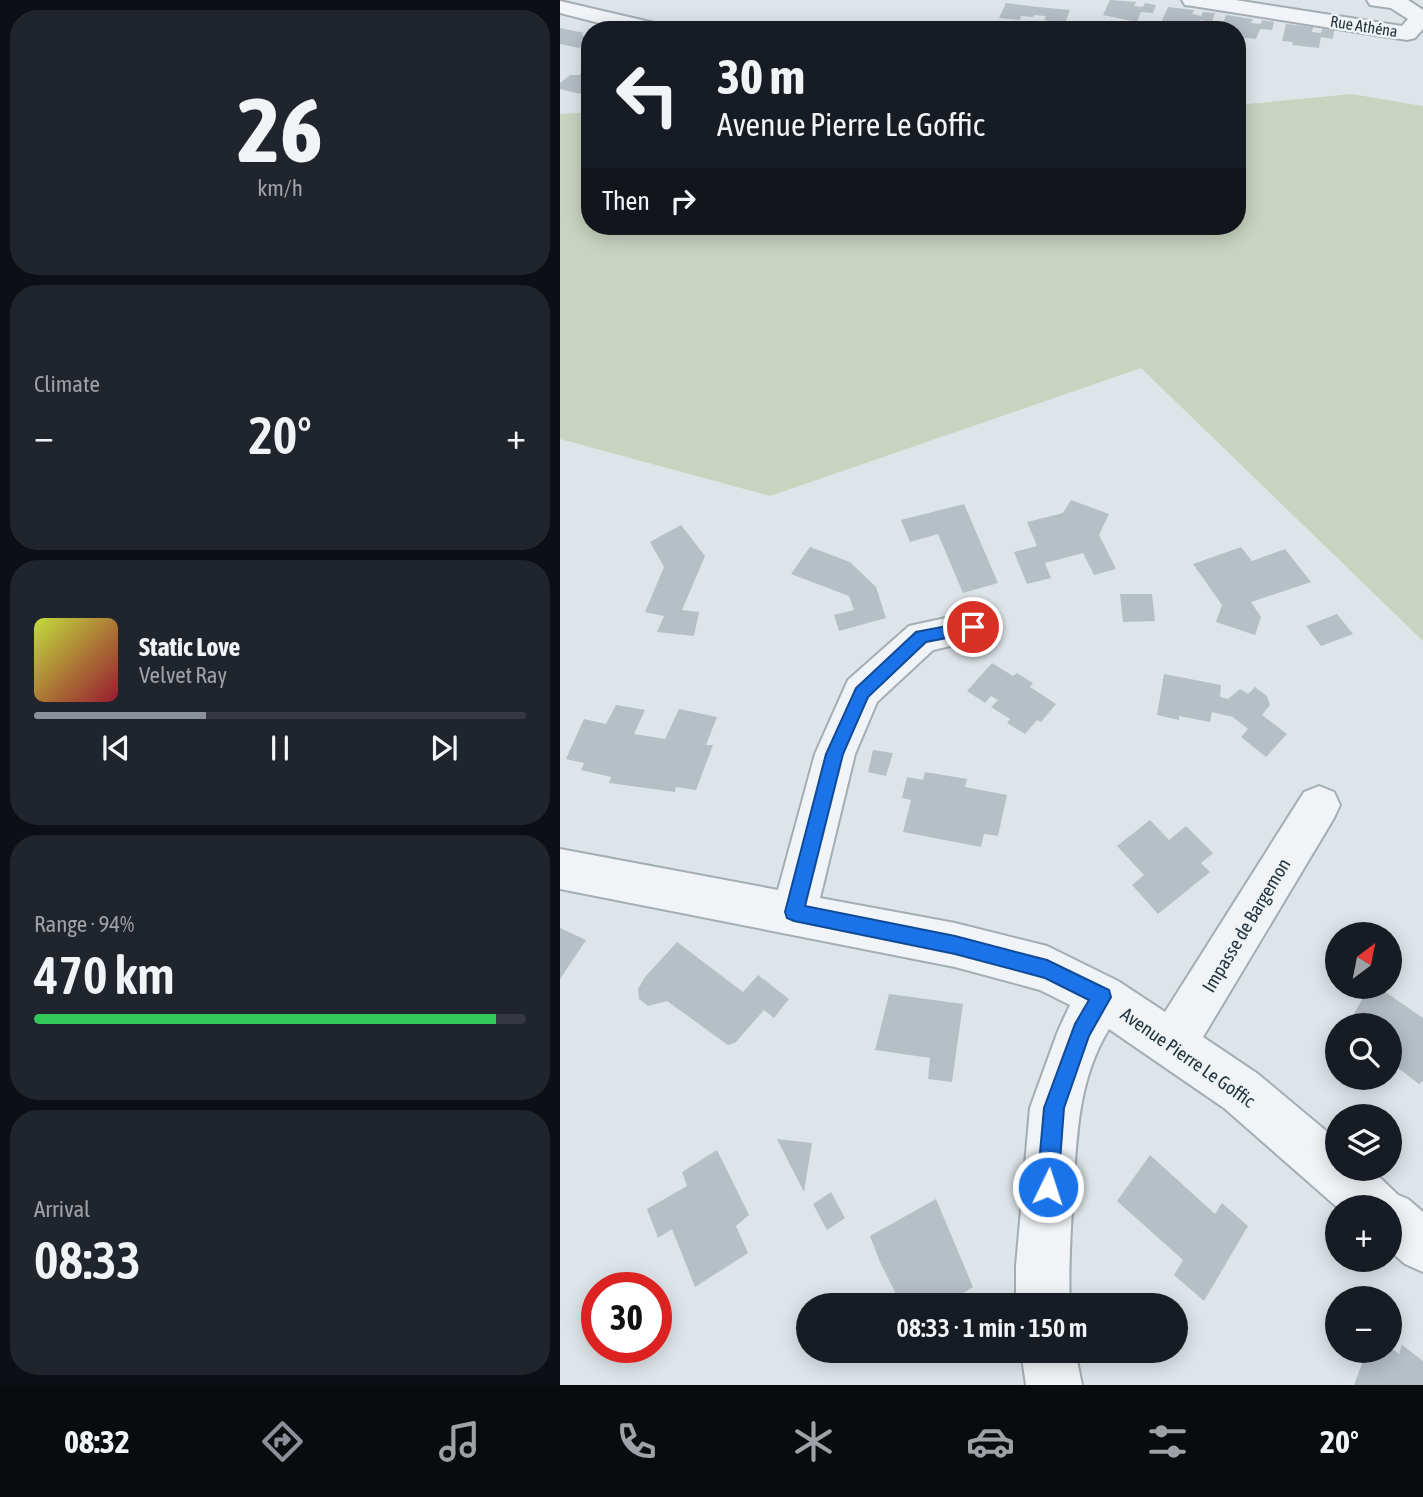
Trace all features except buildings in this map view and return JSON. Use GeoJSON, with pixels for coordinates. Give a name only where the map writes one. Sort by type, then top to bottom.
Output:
{"type":"FeatureCollection","features":[{"type":"Feature","properties":{"kind":"street","name":"Rue Athéna"},"geometry":{"type":"LineString","coordinates":[[1193,0],[1407,33],[1421,18],[1397,2],[1378,0]]}},
{"type":"Feature","properties":{"kind":"street","name":"Rue Athéna"},"geometry":{"type":"LineString","coordinates":[[1253,9],[1281,0]]}},
{"type":"Feature","properties":{"kind":"street"},"geometry":{"type":"LineString","coordinates":[[560,7],[617,21]]}},
{"type":"Feature","properties":{"kind":"street"},"geometry":{"type":"LineString","coordinates":[[794,912],[835,754],[862,692],[922,637],[973,627]]}},
{"type":"Feature","properties":{"kind":"street","name":"Impasse de Bargemon"},"geometry":{"type":"LineString","coordinates":[[1172,1045],[1319,805]]}},
{"type":"Feature","properties":{"kind":"street","name":"Avenue Pierre Le Goffic"},"geometry":{"type":"LineString","coordinates":[[560,869],[955,945],[1047,969],[1102,997],[1241,1091],[1363,1195]]}},
{"type":"Feature","properties":{"kind":"street"},"geometry":{"type":"LineString","coordinates":[[1043,1293],[1042,1266],[1054,1108],[1082,1031],[1102,997]]}},
{"type":"Feature","properties":{"kind":"street"},"geometry":{"type":"LineString","coordinates":[[1402,1228],[1423,1246]]}},
{"type":"Feature","properties":{"kind":"street"},"geometry":{"type":"LineString","coordinates":[[1050,1363],[1054,1385]]}},
{"type":"Feature","properties":{"kind":"green space"},"geometry":{"type":"Polygon","coordinates":[[[1352,94],[1423,106],[1423,641],[1141,368],[770,496],[560,439],[560,114],[581,113],[581,235],[1246,235],[1246,104],[1352,94]]]}},
{"type":"Feature","properties":{"kind":"route"},"geometry":{"type":"LineString","coordinates":[[973,627],[922,637],[862,692],[835,754],[794,912],[955,945],[1047,969],[1102,997],[1082,1031],[1054,1108],[1048,1187]]}}]}
